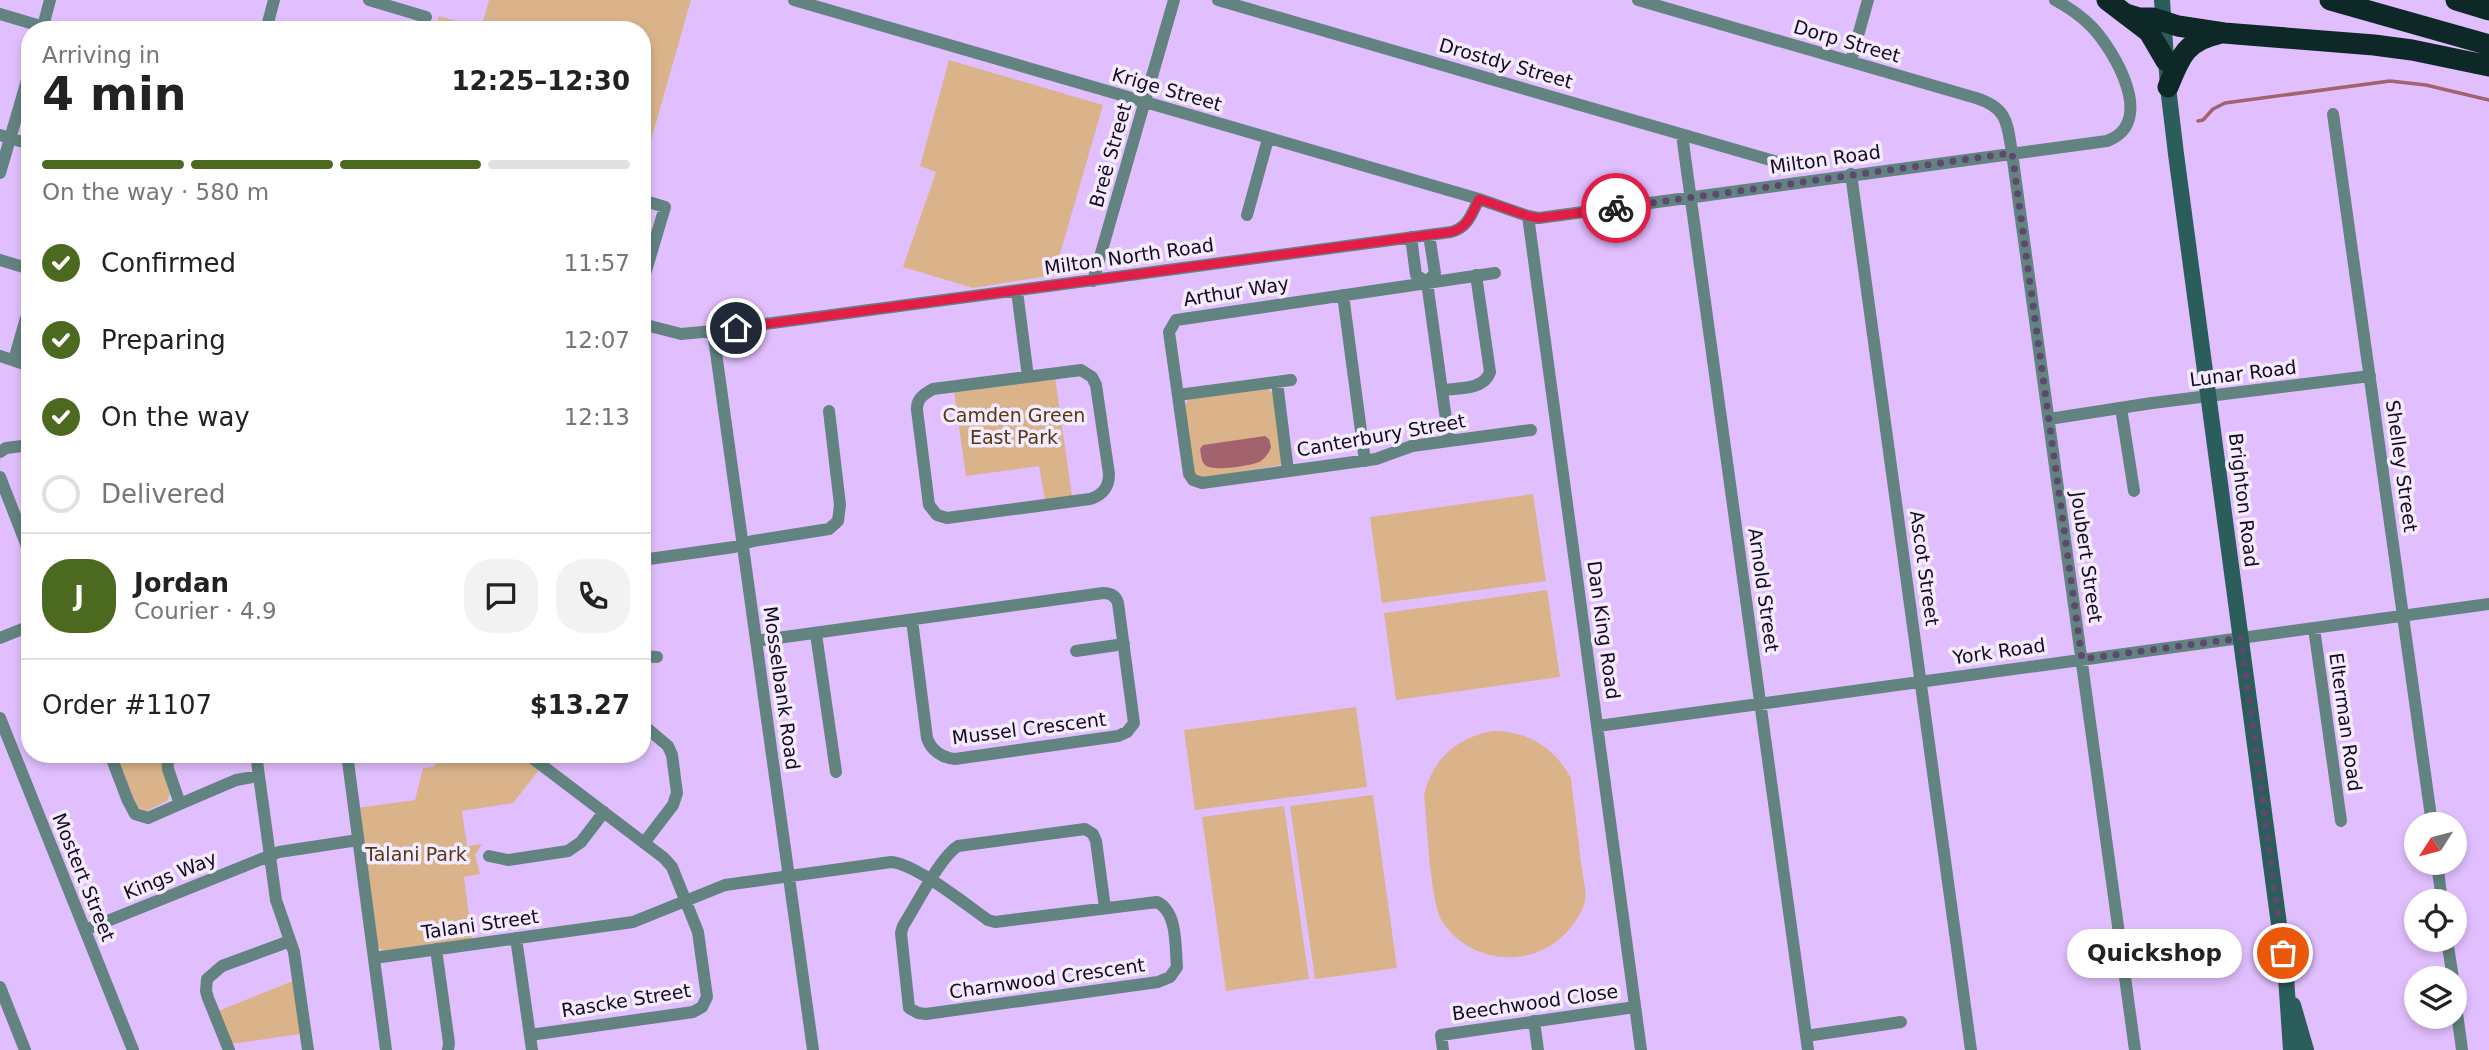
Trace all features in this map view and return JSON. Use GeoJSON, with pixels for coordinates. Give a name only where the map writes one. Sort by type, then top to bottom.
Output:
{"type":"FeatureCollection","features":[{"type":"Feature","properties":{"kind":"highway"},"geometry":{"type":"LineString","coordinates":[[2107,0],[2153,36],[2166,61]]}},
{"type":"Feature","properties":{"kind":"highway"},"geometry":{"type":"LineString","coordinates":[[2330,0],[2489,45]]}},
{"type":"Feature","properties":{"kind":"highway"},"geometry":{"type":"LineString","coordinates":[[2456,0],[2489,10]]}},
{"type":"Feature","properties":{"kind":"highway"},"geometry":{"type":"LineString","coordinates":[[2126,14],[2138,18],[2163,10],[2178,26],[2224,33],[2399,49],[2489,66]]}},
{"type":"Feature","properties":{"kind":"highway"},"geometry":{"type":"LineString","coordinates":[[2168,87],[2188,48],[2202,39],[2224,33]]}},
{"type":"Feature","properties":{"kind":"main road","name":"Brighton Road"},"geometry":{"type":"LineString","coordinates":[[2163,10],[2168,87],[2287,985],[2291,1050]]}},
{"type":"Feature","properties":{"kind":"main road","name":"Brighton Road"},"geometry":{"type":"LineString","coordinates":[[2287,985],[2306,1050]]}},
{"type":"Feature","properties":{"kind":"street"},"geometry":{"type":"LineString","coordinates":[[47,21],[50,0]]}},
{"type":"Feature","properties":{"kind":"street"},"geometry":{"type":"LineString","coordinates":[[268,21],[274,0]]}},
{"type":"Feature","properties":{"kind":"street"},"geometry":{"type":"LineString","coordinates":[[369,0],[426,17]]}},
{"type":"Feature","properties":{"kind":"street","name":"Krige Street"},"geometry":{"type":"LineString","coordinates":[[794,0],[1479,199],[1528,216]]}},
{"type":"Feature","properties":{"kind":"street","name":"Breë Street"},"geometry":{"type":"LineString","coordinates":[[1093,281],[1174,0]]}},
{"type":"Feature","properties":{"kind":"street","name":"Drostdy Street"},"geometry":{"type":"LineString","coordinates":[[1218,0],[1784,164]]}},
{"type":"Feature","properties":{"kind":"street","name":"Dorp Street"},"geometry":{"type":"LineString","coordinates":[[1638,0],[1996,105],[2005,117],[2012,153]]}},
{"type":"Feature","properties":{"kind":"street"},"geometry":{"type":"LineString","coordinates":[[1851,61],[1868,0]]}},
{"type":"Feature","properties":{"kind":"street","name":"Milton Road"},"geometry":{"type":"LineString","coordinates":[[1528,216],[1549,217],[2107,141],[2124,131],[2131,114],[2118,63],[2091,26],[2055,0]]}},
{"type":"Feature","properties":{"kind":"street"},"geometry":{"type":"LineString","coordinates":[[0,14],[21,21]]}},
{"type":"Feature","properties":{"kind":"street"},"geometry":{"type":"LineString","coordinates":[[0,173],[5,136],[21,94]]}},
{"type":"Feature","properties":{"kind":"street","name":"Shelley Street"},"geometry":{"type":"LineString","coordinates":[[2333,114],[2430,812]]}},
{"type":"Feature","properties":{"kind":"street","name":"Arnold Street"},"geometry":{"type":"LineString","coordinates":[[1682,135],[1808,1050]]}},
{"type":"Feature","properties":{"kind":"street"},"geometry":{"type":"LineString","coordinates":[[1247,215],[1268,139]]}},
{"type":"Feature","properties":{"kind":"street","name":"Joubert Street"},"geometry":{"type":"LineString","coordinates":[[2012,153],[2135,1050]]}},
{"type":"Feature","properties":{"kind":"street","name":"Ascot Street"},"geometry":{"type":"LineString","coordinates":[[1851,174],[1970,1050]]}},
{"type":"Feature","properties":{"kind":"street","name":"Milton North Road"},"geometry":{"type":"LineString","coordinates":[[651,326],[681,334],[713,331],[1429,235],[1460,229],[1466,224],[1479,199]]}},
{"type":"Feature","properties":{"kind":"street"},"geometry":{"type":"LineString","coordinates":[[651,203],[665,207],[651,254]]}},
{"type":"Feature","properties":{"kind":"street","name":"Dan King Road"},"geometry":{"type":"LineString","coordinates":[[1528,216],[1641,1050]]}},
{"type":"Feature","properties":{"kind":"street"},"geometry":{"type":"LineString","coordinates":[[1429,235],[1435,273],[1427,282],[1449,441]]}},
{"type":"Feature","properties":{"kind":"street"},"geometry":{"type":"LineString","coordinates":[[1411,237],[1416,275],[1427,282]]}},
{"type":"Feature","properties":{"kind":"street"},"geometry":{"type":"LineString","coordinates":[[0,260],[21,266]]}},
{"type":"Feature","properties":{"kind":"street","name":"Arthur Way"},"geometry":{"type":"LineString","coordinates":[[1196,482],[1189,474],[1169,332],[1176,320],[1495,273]]}},
{"type":"Feature","properties":{"kind":"street"},"geometry":{"type":"LineString","coordinates":[[1442,390],[1479,385],[1490,372],[1476,275]]}},
{"type":"Feature","properties":{"kind":"street"},"geometry":{"type":"LineString","coordinates":[[1017,291],[1028,377]]}},
{"type":"Feature","properties":{"kind":"street"},"geometry":{"type":"LineString","coordinates":[[1343,295],[1365,461]]}},
{"type":"Feature","properties":{"kind":"street","name":"Mosselbank Road"},"geometry":{"type":"LineString","coordinates":[[713,331],[813,1050]]}},
{"type":"Feature","properties":{"kind":"street"},"geometry":{"type":"LineString","coordinates":[[14,360],[21,336]]}},
{"type":"Feature","properties":{"kind":"street"},"geometry":{"type":"LineString","coordinates":[[0,356],[21,363]]}},
{"type":"Feature","properties":{"kind":"street"},"geometry":{"type":"LineString","coordinates":[[1081,370],[1092,377],[1096,385],[1109,474],[1105,489],[1097,497],[1046,505],[947,518],[934,512],[929,505],[917,410],[920,398],[933,389],[1028,377],[1081,370]]}},
{"type":"Feature","properties":{"kind":"street","name":"Lunar Road"},"geometry":{"type":"LineString","coordinates":[[2049,419],[2370,376]]}},
{"type":"Feature","properties":{"kind":"street"},"geometry":{"type":"LineString","coordinates":[[1178,396],[1291,380]]}},
{"type":"Feature","properties":{"kind":"street"},"geometry":{"type":"LineString","coordinates":[[1277,382],[1288,471]]}},
{"type":"Feature","properties":{"kind":"street"},"geometry":{"type":"LineString","coordinates":[[2121,408],[2134,491]]}},
{"type":"Feature","properties":{"kind":"street"},"geometry":{"type":"LineString","coordinates":[[651,559],[824,532],[838,521],[840,505],[829,411]]}},
{"type":"Feature","properties":{"kind":"street","name":"Canterbury Street"},"geometry":{"type":"LineString","coordinates":[[1196,482],[1365,461],[1386,457],[1412,446],[1531,430]]}},
{"type":"Feature","properties":{"kind":"street"},"geometry":{"type":"LineString","coordinates":[[0,452],[21,446]]}},
{"type":"Feature","properties":{"kind":"street"},"geometry":{"type":"LineString","coordinates":[[0,477],[21,523]]}},
{"type":"Feature","properties":{"kind":"street","name":"Mussel Crescent"},"geometry":{"type":"LineString","coordinates":[[756,641],[1109,593],[1118,603],[1135,719],[1133,726],[1118,736],[950,759],[936,752],[928,738],[912,620]]}},
{"type":"Feature","properties":{"kind":"street","name":"York Road"},"geometry":{"type":"LineString","coordinates":[[1598,726],[2489,604]]}},
{"type":"Feature","properties":{"kind":"street","name":"Elterman Road"},"geometry":{"type":"LineString","coordinates":[[2314,628],[2341,821]]}},
{"type":"Feature","properties":{"kind":"street"},"geometry":{"type":"LineString","coordinates":[[0,638],[21,630]]}},
{"type":"Feature","properties":{"kind":"street"},"geometry":{"type":"LineString","coordinates":[[816,634],[836,772]]}},
{"type":"Feature","properties":{"kind":"street"},"geometry":{"type":"LineString","coordinates":[[1076,650],[1124,644]]}},
{"type":"Feature","properties":{"kind":"street"},"geometry":{"type":"LineString","coordinates":[[651,657],[657,657]]}},
{"type":"Feature","properties":{"kind":"street","name":"Mostert Street"},"geometry":{"type":"LineString","coordinates":[[0,718],[133,1050]]}},
{"type":"Feature","properties":{"kind":"street"},"geometry":{"type":"LineString","coordinates":[[645,843],[673,805],[677,793],[672,755],[668,746],[651,732]]}},
{"type":"Feature","properties":{"kind":"street"},"geometry":{"type":"LineString","coordinates":[[113,763],[135,814],[148,818],[236,780],[259,776]]}},
{"type":"Feature","properties":{"kind":"street"},"geometry":{"type":"LineString","coordinates":[[168,763],[180,804]]}},
{"type":"Feature","properties":{"kind":"street"},"geometry":{"type":"LineString","coordinates":[[257,763],[276,900],[290,941],[308,1050]]}},
{"type":"Feature","properties":{"kind":"street"},"geometry":{"type":"LineString","coordinates":[[348,763],[386,1050]]}},
{"type":"Feature","properties":{"kind":"street"},"geometry":{"type":"LineString","coordinates":[[539,763],[645,843],[672,867],[686,901]]}},
{"type":"Feature","properties":{"kind":"street"},"geometry":{"type":"LineString","coordinates":[[489,856],[508,860],[568,851],[580,842],[604,812]]}},
{"type":"Feature","properties":{"kind":"street"},"geometry":{"type":"LineString","coordinates":[[931,881],[949,852],[958,846],[1086,829],[1093,834],[1096,841],[1105,908]]}},
{"type":"Feature","properties":{"kind":"street","name":"Kings Way"},"geometry":{"type":"LineString","coordinates":[[85,930],[270,855],[358,840]]}},
{"type":"Feature","properties":{"kind":"street","name":"Talani Street"},"geometry":{"type":"LineString","coordinates":[[374,958],[633,922],[725,885],[789,875],[891,862],[907,865],[931,881]]}},
{"type":"Feature","properties":{"kind":"street","name":"Charnwood Crescent"},"geometry":{"type":"LineString","coordinates":[[931,881],[995,922],[1157,902],[1168,910],[1171,916],[1177,967],[1170,978],[1158,982],[918,1013],[909,1008],[907,1003],[900,940],[903,926],[931,881]]}},
{"type":"Feature","properties":{"kind":"street","name":"Rascke Street"},"geometry":{"type":"LineString","coordinates":[[530,1035],[693,1012],[702,1007],[706,997],[698,932],[686,901]]}},
{"type":"Feature","properties":{"kind":"street"},"geometry":{"type":"LineString","coordinates":[[516,938],[532,1050]]}},
{"type":"Feature","properties":{"kind":"street"},"geometry":{"type":"LineString","coordinates":[[229,1050],[208,998],[207,979],[222,966],[290,941]]}},
{"type":"Feature","properties":{"kind":"street"},"geometry":{"type":"LineString","coordinates":[[436,949],[448,1050]]}},
{"type":"Feature","properties":{"kind":"street"},"geometry":{"type":"LineString","coordinates":[[0,987],[6,1017],[25,1050]]}},
{"type":"Feature","properties":{"kind":"street","name":"Beechwood Close"},"geometry":{"type":"LineString","coordinates":[[1443,1050],[1441,1035],[1635,1007]]}},
{"type":"Feature","properties":{"kind":"street"},"geometry":{"type":"LineString","coordinates":[[1534,1021],[1538,1050]]}},
{"type":"Feature","properties":{"kind":"street"},"geometry":{"type":"LineString","coordinates":[[1806,1036],[1901,1022]]}},
{"type":"Feature","properties":{"kind":"street"},"geometry":{"type":"LineString","coordinates":[[2459,1029],[2462,1050]]}},
{"type":"Feature","properties":{"kind":"green space"},"geometry":{"type":"Polygon","coordinates":[[[489,0],[691,0],[651,140],[651,21],[483,21],[489,0]]]}},
{"type":"Feature","properties":{"kind":"green space"},"geometry":{"type":"Polygon","coordinates":[[[439,16],[456,21],[438,21],[439,16]]]}},
{"type":"Feature","properties":{"kind":"green space"},"geometry":{"type":"Polygon","coordinates":[[[949,60],[1103,105],[1054,275],[973,288],[903,267],[936,172],[920,166],[949,60]]]}},
{"type":"Feature","properties":{"kind":"green space","name":"Camden Green East Park"},"geometry":{"type":"Polygon","coordinates":[[[1055,377],[1072,496],[1045,500],[1039,466],[966,476],[954,391],[1055,377]]]}},
{"type":"Feature","properties":{"kind":"green space"},"geometry":{"type":"Polygon","coordinates":[[[1267,388],[1274,395],[1281,465],[1199,478],[1194,472],[1184,406],[1191,397],[1267,388]]]}},
{"type":"Feature","properties":{"kind":"green space"},"geometry":{"type":"Polygon","coordinates":[[[1533,494],[1546,581],[1382,603],[1370,517],[1533,494]]]}},
{"type":"Feature","properties":{"kind":"green space"},"geometry":{"type":"Polygon","coordinates":[[[1547,590],[1560,677],[1396,700],[1384,613],[1547,590]]]}},
{"type":"Feature","properties":{"kind":"green space"},"geometry":{"type":"Polygon","coordinates":[[[1356,707],[1367,787],[1195,810],[1184,730],[1356,707]]]}},
{"type":"Feature","properties":{"kind":"green space"},"geometry":{"type":"Polygon","coordinates":[[[1493,731],[1518,734],[1539,743],[1557,758],[1571,778],[1585,886],[1582,909],[1567,932],[1553,944],[1519,957],[1484,953],[1468,946],[1454,935],[1442,921],[1438,911],[1430,860],[1424,794],[1428,781],[1440,760],[1458,744],[1468,738],[1493,731]]]}},
{"type":"Feature","properties":{"kind":"green space"},"geometry":{"type":"Polygon","coordinates":[[[119,763],[165,763],[170,794],[167,801],[146,811],[137,807],[119,763]]]}},
{"type":"Feature","properties":{"kind":"green space","name":"Talani Park"},"geometry":{"type":"Polygon","coordinates":[[[436,763],[530,763],[539,770],[513,803],[462,811],[467,846],[482,844],[475,855],[480,874],[464,877],[472,939],[383,951],[378,947],[357,808],[415,800],[423,768],[433,767],[436,763]]]}},
{"type":"Feature","properties":{"kind":"green space"},"geometry":{"type":"Polygon","coordinates":[[[1373,795],[1397,968],[1315,979],[1290,806],[1373,795]]]}},
{"type":"Feature","properties":{"kind":"green space"},"geometry":{"type":"Polygon","coordinates":[[[1284,806],[1309,979],[1226,991],[1202,817],[1284,806]]]}},
{"type":"Feature","properties":{"kind":"green space"},"geometry":{"type":"Polygon","coordinates":[[[293,981],[300,1034],[231,1044],[218,1011],[293,981]]]}},
{"type":"Feature","properties":{"kind":"shaded area"},"geometry":{"type":"Polygon","coordinates":[[[1265,436],[1271,447],[1261,461],[1223,468],[1209,467],[1203,462],[1200,449],[1203,445],[1265,436]]]}},
{"type":"Feature","properties":{"kind":"waterway"},"geometry":{"type":"LineString","coordinates":[[2198,121],[2225,103],[2390,81],[2426,85],[2489,100]]}},
{"type":"Feature","properties":{"kind":"way so far"},"geometry":{"type":"LineString","coordinates":[[1616,208],[2012,153],[2082,659],[2241,638],[2283,953]]}},
{"type":"Feature","properties":{"kind":"place","name":"Quickshop"},"geometry":{"type":"Point","coordinates":[2283,953]}},
{"type":"Feature","properties":{"kind":"route"},"geometry":{"type":"LineString","coordinates":[[736,328],[1451,232],[1466,224],[1479,199],[1539,218],[1616,208]]}}]}
